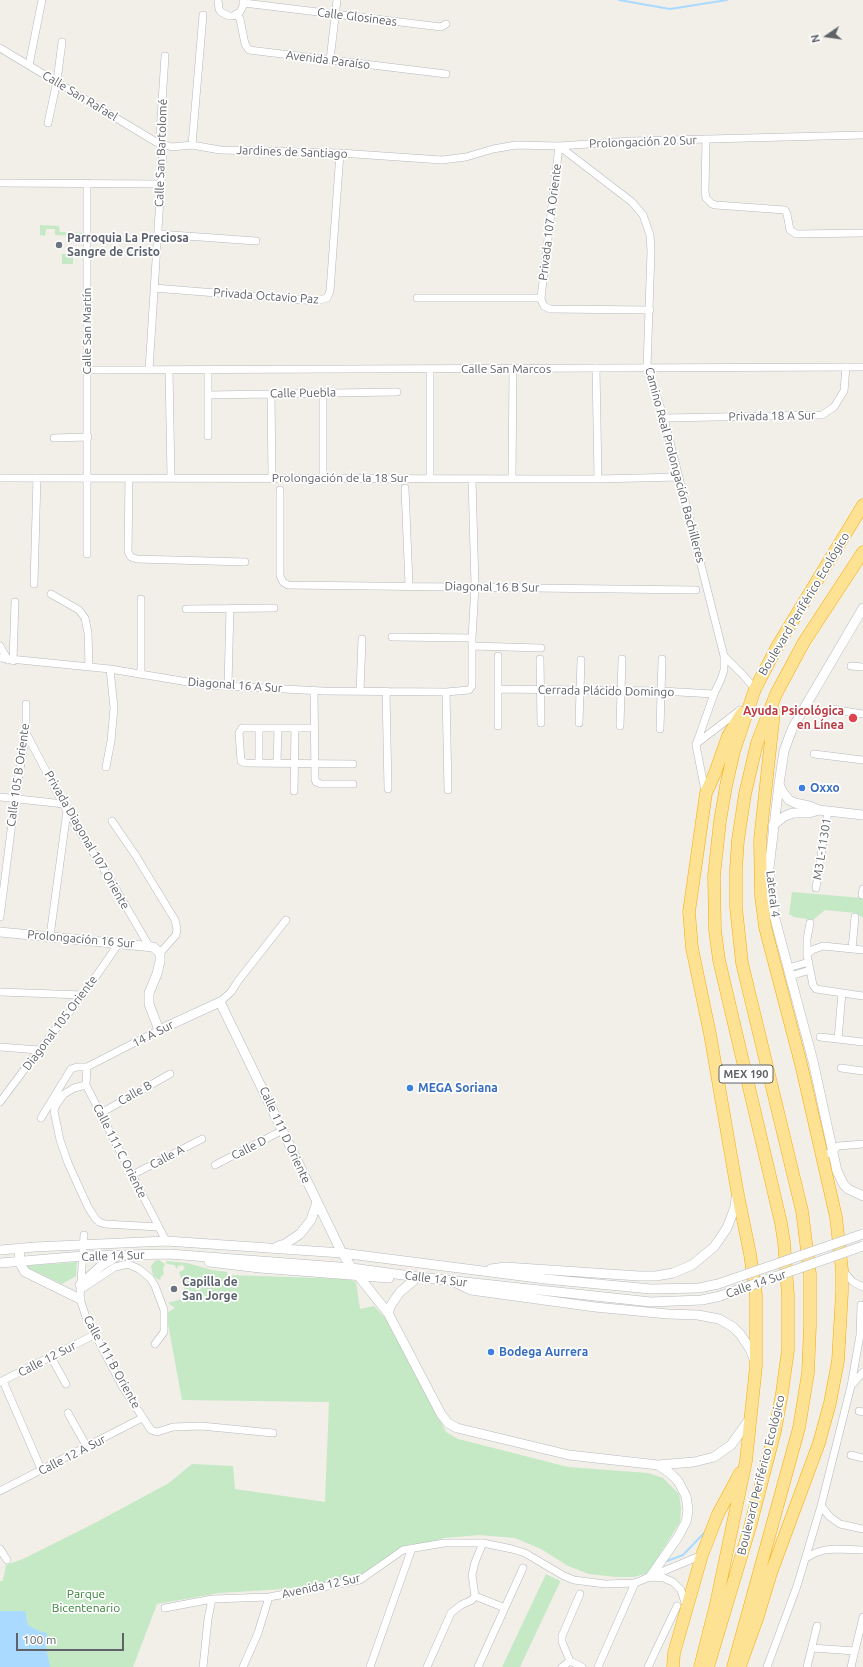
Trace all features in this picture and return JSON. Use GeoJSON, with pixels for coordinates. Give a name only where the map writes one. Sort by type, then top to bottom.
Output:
{"type":"FeatureCollection","features":[{"type":"Feature","properties":{"kind":"highway","name":"Boulevard Periférico Ecológico"},"geometry":{"type":"LineString","coordinates":[[708,1667],[750,1527],[775,1431],[788,1350],[788,1296],[781,1223],[719,960],[715,930],[714,876],[720,821],[734,751],[753,695],[778,645],[863,505]]}},
{"type":"Feature","properties":{"kind":"highway","name":"Boulevard Periférico Ecológico"},"geometry":{"type":"LineString","coordinates":[[733,1667],[799,1428],[808,1373],[810,1274],[802,1211],[742,964],[736,906],[738,840],[745,794],[757,743],[776,694],[804,642],[863,552]]}},
{"type":"Feature","properties":{"kind":"highway"},"geometry":{"type":"LineString","coordinates":[[740,1667],[757,1619],[770,1573],[820,1443],[838,1361],[842,1270],[827,1154],[807,1062],[765,927],[761,896],[760,840],[776,694]]}},
{"type":"Feature","properties":{"kind":"highway"},"geometry":{"type":"LineString","coordinates":[[700,1667],[719,1589],[746,1461],[752,1416],[756,1366],[756,1295],[750,1254],[737,1190],[710,1034],[692,948],[689,912],[706,793],[728,736],[753,695]]}},
{"type":"Feature","properties":{"kind":"highway"},"geometry":{"type":"LineString","coordinates":[[673,1667],[682,1608],[718,1514],[746,1461]]}},
{"type":"Feature","properties":{"kind":"main road","name":"Lateral 4"},"geometry":{"type":"LineString","coordinates":[[807,1062],[789,972],[771,896],[769,868],[773,825],[784,751],[793,727],[863,608]]}},
{"type":"Feature","properties":{"kind":"main road"},"geometry":{"type":"LineString","coordinates":[[779,784],[785,796],[794,808],[809,813],[824,811],[863,815]]}},
{"type":"Feature","properties":{"kind":"main road"},"geometry":{"type":"LineString","coordinates":[[773,825],[794,808]]}},
{"type":"Feature","properties":{"kind":"main road","name":"Prolongación 16 Sur"},"geometry":{"type":"LineString","coordinates":[[0,932],[149,946],[156,949],[160,953]]}},
{"type":"Feature","properties":{"kind":"main road"},"geometry":{"type":"LineString","coordinates":[[159,1030],[150,1008],[148,998],[159,968],[160,953]]}},
{"type":"Feature","properties":{"kind":"main road","name":"14 A Sur"},"geometry":{"type":"LineString","coordinates":[[159,1030],[220,1002]]}},
{"type":"Feature","properties":{"kind":"main road","name":"Calle 111 D Oriente"},"geometry":{"type":"LineString","coordinates":[[220,1002],[342,1253],[388,1313],[444,1420],[451,1426],[569,1455],[658,1465],[694,1462],[714,1457],[731,1445],[742,1432],[752,1416]]}},
{"type":"Feature","properties":{"kind":"main road"},"geometry":{"type":"LineString","coordinates":[[827,1154],[844,1185],[848,1189],[863,1196]]}},
{"type":"Feature","properties":{"kind":"main road"},"geometry":{"type":"LineString","coordinates":[[481,1271],[505,1267],[616,1275],[656,1276],[673,1273],[692,1265],[701,1259],[719,1241],[728,1228],[735,1207],[737,1190]]}},
{"type":"Feature","properties":{"kind":"main road"},"geometry":{"type":"LineString","coordinates":[[272,1247],[285,1244],[300,1234],[310,1220],[317,1202]]}},
{"type":"Feature","properties":{"kind":"main road","name":"Calle 14 Sur"},"geometry":{"type":"LineString","coordinates":[[0,1250],[83,1244],[166,1241],[272,1247],[342,1253],[545,1279],[651,1289],[699,1288],[718,1284],[863,1234]]}},
{"type":"Feature","properties":{"kind":"main road","name":"Calle 14 Sur"},"geometry":{"type":"LineString","coordinates":[[0,1263],[20,1263],[83,1256],[169,1254],[352,1268],[414,1277],[652,1302],[702,1300],[720,1296],[863,1246]]}},
{"type":"Feature","properties":{"kind":"main road"},"geometry":{"type":"LineString","coordinates":[[19,1248],[20,1263],[25,1272],[80,1291],[101,1266],[120,1255]]}},
{"type":"Feature","properties":{"kind":"main road"},"geometry":{"type":"LineString","coordinates":[[197,1256],[208,1262],[222,1264],[359,1276],[391,1278],[414,1277]]}},
{"type":"Feature","properties":{"kind":"main road"},"geometry":{"type":"LineString","coordinates":[[388,1313],[400,1292],[414,1277]]}},
{"type":"Feature","properties":{"kind":"main road"},"geometry":{"type":"LineString","coordinates":[[454,1281],[471,1290],[595,1307],[668,1314],[698,1315],[719,1319],[733,1327],[740,1334],[750,1349],[756,1366]]}},
{"type":"Feature","properties":{"kind":"main road"},"geometry":{"type":"LineString","coordinates":[[650,1577],[678,1537],[686,1522],[688,1510],[686,1496],[678,1481],[658,1465]]}},
{"type":"Feature","properties":{"kind":"street"},"geometry":{"type":"LineString","coordinates":[[30,65],[42,0]]}},
{"type":"Feature","properties":{"kind":"street"},"geometry":{"type":"LineString","coordinates":[[218,0],[218,5],[221,12],[229,16],[236,14],[242,8],[244,2]]}},
{"type":"Feature","properties":{"kind":"street"},"geometry":{"type":"LineString","coordinates":[[330,60],[337,0]]}},
{"type":"Feature","properties":{"kind":"street","name":"Calle Glosineas"},"geometry":{"type":"LineString","coordinates":[[244,2],[441,27],[446,24]]}},
{"type":"Feature","properties":{"kind":"street"},"geometry":{"type":"LineString","coordinates":[[192,145],[203,14]]}},
{"type":"Feature","properties":{"kind":"street","name":"Avenida Paraíso"},"geometry":{"type":"LineString","coordinates":[[236,14],[240,19],[245,44],[250,50],[446,74]]}},
{"type":"Feature","properties":{"kind":"street"},"geometry":{"type":"LineString","coordinates":[[48,123],[57,81],[62,42]]}},
{"type":"Feature","properties":{"kind":"street","name":"Calle San Rafael"},"geometry":{"type":"LineString","coordinates":[[0,48],[161,143]]}},
{"type":"Feature","properties":{"kind":"street","name":"Calle San Bartolomé"},"geometry":{"type":"LineString","coordinates":[[149,370],[163,151],[160,134],[165,56]]}},
{"type":"Feature","properties":{"kind":"street","name":"Prolongación 20 Sur"},"geometry":{"type":"LineString","coordinates":[[425,159],[442,160],[466,157],[493,149],[516,145],[559,146],[632,141],[863,135]]}},
{"type":"Feature","properties":{"kind":"street"},"geometry":{"type":"LineString","coordinates":[[706,139],[705,192],[706,198],[712,204],[785,210],[790,230],[796,234],[863,233]]}},
{"type":"Feature","properties":{"kind":"street","name":"Jardines de Santiago"},"geometry":{"type":"LineString","coordinates":[[161,143],[172,147],[192,145],[220,150],[246,152],[340,153],[425,159]]}},
{"type":"Feature","properties":{"kind":"street","name":"Privada 107 A Oriente"},"geometry":{"type":"LineString","coordinates":[[542,298],[559,146]]}},
{"type":"Feature","properties":{"kind":"street","name":"Camino Real Prolongación Bachilleres"},"geometry":{"type":"LineString","coordinates":[[559,146],[632,202],[643,215],[650,235],[650,310],[647,368],[664,418],[680,477],[724,656],[724,670],[696,745]]}},
{"type":"Feature","properties":{"kind":"street","name":"Privada Octavio Paz"},"geometry":{"type":"LineString","coordinates":[[154,288],[316,301],[327,298],[330,291],[340,153]]}},
{"type":"Feature","properties":{"kind":"street"},"geometry":{"type":"LineString","coordinates":[[0,183],[161,184]]}},
{"type":"Feature","properties":{"kind":"street","name":"Calle San Martín"},"geometry":{"type":"LineString","coordinates":[[87,183],[87,554]]}},
{"type":"Feature","properties":{"kind":"street"},"geometry":{"type":"LineString","coordinates":[[158,234],[256,241]]}},
{"type":"Feature","properties":{"kind":"street"},"geometry":{"type":"LineString","coordinates":[[417,298],[542,298],[544,306],[550,309],[650,310]]}},
{"type":"Feature","properties":{"kind":"street","name":"Privada 18 A Sur"},"geometry":{"type":"LineString","coordinates":[[664,418],[822,415],[834,407],[844,391],[846,367]]}},
{"type":"Feature","properties":{"kind":"street","name":"Calle San Marcos"},"geometry":{"type":"LineString","coordinates":[[88,370],[863,367]]}},
{"type":"Feature","properties":{"kind":"street"},"geometry":{"type":"LineString","coordinates":[[596,368],[598,479]]}},
{"type":"Feature","properties":{"kind":"street"},"geometry":{"type":"LineString","coordinates":[[430,369],[430,478]]}},
{"type":"Feature","properties":{"kind":"street"},"geometry":{"type":"LineString","coordinates":[[512,478],[513,369]]}},
{"type":"Feature","properties":{"kind":"street"},"geometry":{"type":"LineString","coordinates":[[169,370],[172,478]]}},
{"type":"Feature","properties":{"kind":"street"},"geometry":{"type":"LineString","coordinates":[[208,370],[208,436]]}},
{"type":"Feature","properties":{"kind":"street"},"geometry":{"type":"LineString","coordinates":[[323,392],[323,478]]}},
{"type":"Feature","properties":{"kind":"street","name":"Calle Puebla"},"geometry":{"type":"LineString","coordinates":[[208,395],[397,392]]}},
{"type":"Feature","properties":{"kind":"street"},"geometry":{"type":"LineString","coordinates":[[271,394],[272,477]]}},
{"type":"Feature","properties":{"kind":"street"},"geometry":{"type":"LineString","coordinates":[[54,438],[88,438]]}},
{"type":"Feature","properties":{"kind":"street","name":"Prolongación de la 18 Sur"},"geometry":{"type":"LineString","coordinates":[[0,478],[272,477],[598,479],[680,477]]}},
{"type":"Feature","properties":{"kind":"street"},"geometry":{"type":"LineString","coordinates":[[34,584],[37,478]]}},
{"type":"Feature","properties":{"kind":"street"},"geometry":{"type":"LineString","coordinates":[[129,478],[128,552],[131,557],[137,559],[245,562]]}},
{"type":"Feature","properties":{"kind":"street"},"geometry":{"type":"LineString","coordinates":[[472,479],[475,586],[472,646],[541,648]]}},
{"type":"Feature","properties":{"kind":"street"},"geometry":{"type":"LineString","coordinates":[[405,488],[409,585]]}},
{"type":"Feature","properties":{"kind":"street","name":"Diagonal 16 B Sur"},"geometry":{"type":"LineString","coordinates":[[280,490],[280,576],[283,582],[288,585],[409,585],[696,590]]}},
{"type":"Feature","properties":{"kind":"street"},"geometry":{"type":"LineString","coordinates":[[51,594],[79,610],[85,618],[88,633],[89,666]]}},
{"type":"Feature","properties":{"kind":"street"},"geometry":{"type":"LineString","coordinates":[[140,673],[141,599]]}},
{"type":"Feature","properties":{"kind":"street"},"geometry":{"type":"LineString","coordinates":[[10,660],[15,602]]}},
{"type":"Feature","properties":{"kind":"street"},"geometry":{"type":"LineString","coordinates":[[186,608],[274,608]]}},
{"type":"Feature","properties":{"kind":"street"},"geometry":{"type":"LineString","coordinates":[[228,685],[230,608]]}},
{"type":"Feature","properties":{"kind":"street"},"geometry":{"type":"LineString","coordinates":[[392,637],[472,638]]}},
{"type":"Feature","properties":{"kind":"street"},"geometry":{"type":"LineString","coordinates":[[360,691],[362,639]]}},
{"type":"Feature","properties":{"kind":"street"},"geometry":{"type":"LineString","coordinates":[[0,646],[10,660]]}},
{"type":"Feature","properties":{"kind":"street","name":"Diagonal 16 A Sur"},"geometry":{"type":"LineString","coordinates":[[0,658],[89,666],[140,673],[206,685],[314,690],[446,692],[471,689],[472,646]]}},
{"type":"Feature","properties":{"kind":"street"},"geometry":{"type":"LineString","coordinates":[[498,656],[498,726]]}},
{"type":"Feature","properties":{"kind":"street"},"geometry":{"type":"LineString","coordinates":[[706,793],[696,745],[753,695],[743,675],[724,656]]}},
{"type":"Feature","properties":{"kind":"street"},"geometry":{"type":"LineString","coordinates":[[540,659],[539,689],[541,723]]}},
{"type":"Feature","properties":{"kind":"street"},"geometry":{"type":"LineString","coordinates":[[620,726],[622,659]]}},
{"type":"Feature","properties":{"kind":"street"},"geometry":{"type":"LineString","coordinates":[[579,723],[581,660]]}},
{"type":"Feature","properties":{"kind":"street"},"geometry":{"type":"LineString","coordinates":[[660,729],[662,660]]}},
{"type":"Feature","properties":{"kind":"street"},"geometry":{"type":"LineString","coordinates":[[851,666],[863,668]]}},
{"type":"Feature","properties":{"kind":"street"},"geometry":{"type":"LineString","coordinates":[[106,767],[111,741],[114,708],[110,669]]}},
{"type":"Feature","properties":{"kind":"street","name":"Cerrada Plácido Domingo"},"geometry":{"type":"LineString","coordinates":[[498,689],[621,690],[714,694]]}},
{"type":"Feature","properties":{"kind":"street"},"geometry":{"type":"LineString","coordinates":[[314,690],[315,779],[318,783],[354,784]]}},
{"type":"Feature","properties":{"kind":"street"},"geometry":{"type":"LineString","coordinates":[[386,691],[388,789]]}},
{"type":"Feature","properties":{"kind":"street"},"geometry":{"type":"LineString","coordinates":[[446,692],[448,790]]}},
{"type":"Feature","properties":{"kind":"street","name":"Calle 105 B Oriente"},"geometry":{"type":"LineString","coordinates":[[0,917],[15,799],[26,733],[26,704]]}},
{"type":"Feature","properties":{"kind":"street"},"geometry":{"type":"LineString","coordinates":[[832,709],[863,714]]}},
{"type":"Feature","properties":{"kind":"street"},"geometry":{"type":"LineString","coordinates":[[314,728],[242,728],[239,733],[241,762],[259,764],[295,762],[353,764]]}},
{"type":"Feature","properties":{"kind":"street"},"geometry":{"type":"LineString","coordinates":[[259,728],[259,764]]}},
{"type":"Feature","properties":{"kind":"street"},"geometry":{"type":"LineString","coordinates":[[277,763],[278,728]]}},
{"type":"Feature","properties":{"kind":"street"},"geometry":{"type":"LineString","coordinates":[[294,791],[295,728]]}},
{"type":"Feature","properties":{"kind":"street","name":"Privada Diagonal 107 Oriente"},"geometry":{"type":"LineString","coordinates":[[26,733],[68,811],[149,946]]}},
{"type":"Feature","properties":{"kind":"street"},"geometry":{"type":"LineString","coordinates":[[814,754],[863,760]]}},
{"type":"Feature","properties":{"kind":"street"},"geometry":{"type":"LineString","coordinates":[[0,797],[64,804]]}},
{"type":"Feature","properties":{"kind":"street"},"geometry":{"type":"LineString","coordinates":[[50,936],[68,811]]}},
{"type":"Feature","properties":{"kind":"street","name":"M3 L-11301"},"geometry":{"type":"LineString","coordinates":[[816,888],[824,811]]}},
{"type":"Feature","properties":{"kind":"street"},"geometry":{"type":"LineString","coordinates":[[112,821],[136,856],[175,920],[177,929],[176,935],[160,953]]}},
{"type":"Feature","properties":{"kind":"street"},"geometry":{"type":"LineString","coordinates":[[852,949],[855,917]]}},
{"type":"Feature","properties":{"kind":"street"},"geometry":{"type":"LineString","coordinates":[[220,1002],[231,992],[286,920]]}},
{"type":"Feature","properties":{"kind":"street"},"geometry":{"type":"LineString","coordinates":[[810,923],[807,939],[813,985],[816,989],[863,996]]}},
{"type":"Feature","properties":{"kind":"street","name":"Diagonal 105 Oriente"},"geometry":{"type":"LineString","coordinates":[[0,1102],[83,995],[119,943]]}},
{"type":"Feature","properties":{"kind":"street"},"geometry":{"type":"LineString","coordinates":[[789,972],[809,962],[812,950],[823,946],[863,950]]}},
{"type":"Feature","properties":{"kind":"street"},"geometry":{"type":"LineString","coordinates":[[0,992],[83,995]]}},
{"type":"Feature","properties":{"kind":"street"},"geometry":{"type":"LineString","coordinates":[[838,1039],[842,993]]}},
{"type":"Feature","properties":{"kind":"street","name":"14 A Sur"},"geometry":{"type":"LineString","coordinates":[[87,1067],[159,1030]]}},
{"type":"Feature","properties":{"kind":"street"},"geometry":{"type":"LineString","coordinates":[[820,1037],[863,1042]]}},
{"type":"Feature","properties":{"kind":"street"},"geometry":{"type":"LineString","coordinates":[[0,1047],[39,1050]]}},
{"type":"Feature","properties":{"kind":"street"},"geometry":{"type":"LineString","coordinates":[[40,1118],[72,1069],[77,1067],[87,1067],[86,1085],[74,1088],[64,1094],[56,1105],[55,1118],[68,1163],[88,1207],[99,1222],[105,1224],[158,1227]]}},
{"type":"Feature","properties":{"kind":"street"},"geometry":{"type":"LineString","coordinates":[[842,1068],[863,1072]]}},
{"type":"Feature","properties":{"kind":"street","name":"Calle B"},"geometry":{"type":"LineString","coordinates":[[100,1112],[170,1074]]}},
{"type":"Feature","properties":{"kind":"street","name":"Calle 111 C Oriente"},"geometry":{"type":"LineString","coordinates":[[86,1085],[166,1241]]}},
{"type":"Feature","properties":{"kind":"street","name":"Calle D"},"geometry":{"type":"LineString","coordinates":[[215,1165],[283,1130]]}},
{"type":"Feature","properties":{"kind":"street","name":"Calle A"},"geometry":{"type":"LineString","coordinates":[[132,1175],[202,1139]]}},
{"type":"Feature","properties":{"kind":"street"},"geometry":{"type":"LineString","coordinates":[[827,1154],[838,1146],[863,1144]]}},
{"type":"Feature","properties":{"kind":"street","name":"Calle 111 B Oriente"},"geometry":{"type":"LineString","coordinates":[[84,1235],[80,1291],[86,1317],[94,1335],[122,1386],[151,1430],[157,1432],[173,1428],[201,1426],[273,1433]]}},
{"type":"Feature","properties":{"kind":"street"},"geometry":{"type":"LineString","coordinates":[[80,1291],[115,1267],[128,1264],[139,1268],[150,1278],[155,1286],[164,1310],[164,1332],[155,1344]]}},
{"type":"Feature","properties":{"kind":"street"},"geometry":{"type":"LineString","coordinates":[[842,1270],[853,1282],[863,1287]]}},
{"type":"Feature","properties":{"kind":"street"},"geometry":{"type":"LineString","coordinates":[[767,1667],[806,1558],[821,1506],[851,1386],[860,1335],[861,1305]]}},
{"type":"Feature","properties":{"kind":"street","name":"Calle 12 Sur"},"geometry":{"type":"LineString","coordinates":[[1,1382],[94,1335]]}},
{"type":"Feature","properties":{"kind":"street"},"geometry":{"type":"LineString","coordinates":[[51,1357],[66,1384]]}},
{"type":"Feature","properties":{"kind":"street"},"geometry":{"type":"LineString","coordinates":[[851,1386],[863,1372]]}},
{"type":"Feature","properties":{"kind":"street"},"geometry":{"type":"LineString","coordinates":[[1,1382],[42,1471]]}},
{"type":"Feature","properties":{"kind":"street"},"geometry":{"type":"LineString","coordinates":[[68,1413],[87,1447]]}},
{"type":"Feature","properties":{"kind":"street","name":"Calle 12 A Sur"},"geometry":{"type":"LineString","coordinates":[[0,1491],[42,1471],[142,1418]]}},
{"type":"Feature","properties":{"kind":"street"},"geometry":{"type":"LineString","coordinates":[[851,1455],[863,1458]]}},
{"type":"Feature","properties":{"kind":"street"},"geometry":{"type":"LineString","coordinates":[[821,1506],[830,1517],[840,1524],[863,1530]]}},
{"type":"Feature","properties":{"kind":"street","name":"Avenida 12 Sur"},"geometry":{"type":"LineString","coordinates":[[165,1608],[212,1599],[269,1597],[360,1580],[397,1554],[412,1548],[444,1543],[483,1543],[512,1549],[525,1553],[564,1576],[574,1580],[605,1584],[635,1583],[702,1555]]}},
{"type":"Feature","properties":{"kind":"street"},"geometry":{"type":"LineString","coordinates":[[427,1667],[451,1613],[461,1605],[472,1600],[475,1596],[472,1575],[475,1562],[483,1543]]}},
{"type":"Feature","properties":{"kind":"street"},"geometry":{"type":"LineString","coordinates":[[370,1667],[412,1548]]}},
{"type":"Feature","properties":{"kind":"street"},"geometry":{"type":"LineString","coordinates":[[0,1549],[7,1560]]}},
{"type":"Feature","properties":{"kind":"street"},"geometry":{"type":"LineString","coordinates":[[806,1558],[825,1550],[863,1550]]}},
{"type":"Feature","properties":{"kind":"street"},"geometry":{"type":"LineString","coordinates":[[478,1667],[523,1568]]}},
{"type":"Feature","properties":{"kind":"street"},"geometry":{"type":"LineString","coordinates":[[648,1667],[682,1608],[685,1600],[681,1590],[673,1582],[664,1578],[650,1577]]}},
{"type":"Feature","properties":{"kind":"street"},"geometry":{"type":"LineString","coordinates":[[598,1667],[635,1583]]}},
{"type":"Feature","properties":{"kind":"street"},"geometry":{"type":"LineString","coordinates":[[580,1594],[562,1636],[563,1646],[570,1661],[582,1667]]}},
{"type":"Feature","properties":{"kind":"street"},"geometry":{"type":"LineString","coordinates":[[475,1596],[505,1608]]}},
{"type":"Feature","properties":{"kind":"street"},"geometry":{"type":"LineString","coordinates":[[243,1667],[258,1634],[269,1597]]}},
{"type":"Feature","properties":{"kind":"street"},"geometry":{"type":"LineString","coordinates":[[202,1667],[212,1599]]}},
{"type":"Feature","properties":{"kind":"street"},"geometry":{"type":"LineString","coordinates":[[851,1667],[863,1617]]}},
{"type":"Feature","properties":{"kind":"street"},"geometry":{"type":"LineString","coordinates":[[807,1667],[817,1626]]}},
{"type":"Feature","properties":{"kind":"street"},"geometry":{"type":"LineString","coordinates":[[812,1648],[855,1651]]}},
{"type":"Feature","properties":{"kind":"street"},"geometry":{"type":"LineString","coordinates":[[562,1667],[570,1661]]}},
{"type":"Feature","properties":{"kind":"green space"},"geometry":{"type":"Polygon","coordinates":[[[40,225],[59,226],[60,232],[86,233],[86,240],[78,240],[78,236],[55,235],[55,229],[46,229],[45,236],[40,235],[40,225]]]}},
{"type":"Feature","properties":{"kind":"green space"},"geometry":{"type":"Polygon","coordinates":[[[78,250],[87,250],[87,258],[73,257],[73,264],[62,264],[62,254],[78,254],[78,250]]]}},
{"type":"Feature","properties":{"kind":"green space"},"geometry":{"type":"Polygon","coordinates":[[[792,892],[863,898],[863,918],[856,913],[825,910],[813,920],[794,917],[789,914],[792,892]]]}},
{"type":"Feature","properties":{"kind":"green space"},"geometry":{"type":"Polygon","coordinates":[[[159,1260],[165,1264],[163,1269],[164,1274],[160,1278],[161,1280],[157,1279],[153,1275],[151,1266],[155,1261],[159,1260]]]}},
{"type":"Feature","properties":{"kind":"green space","name":"Parque Bicentenario"},"geometry":{"type":"Polygon","coordinates":[[[166,1261],[187,1263],[212,1270],[227,1272],[228,1275],[348,1279],[356,1282],[360,1309],[374,1306],[387,1320],[446,1432],[458,1439],[568,1467],[648,1473],[663,1478],[679,1494],[681,1508],[680,1522],[648,1573],[634,1577],[589,1574],[568,1566],[541,1549],[515,1538],[479,1535],[444,1538],[401,1550],[361,1579],[284,1589],[219,1593],[157,1604],[133,1667],[0,1667],[0,1582],[3,1580],[6,1565],[23,1559],[93,1524],[169,1483],[192,1464],[233,1466],[235,1489],[325,1502],[329,1402],[182,1400],[166,1313],[175,1308],[168,1303],[182,1299],[183,1303],[188,1300],[179,1272],[185,1269],[183,1265],[178,1266],[177,1269],[174,1265],[167,1264],[166,1261]]]}},
{"type":"Feature","properties":{"kind":"green space"},"geometry":{"type":"Polygon","coordinates":[[[77,1262],[76,1276],[62,1284],[24,1266],[77,1262]]]}},
{"type":"Feature","properties":{"kind":"green space"},"geometry":{"type":"Polygon","coordinates":[[[546,1574],[560,1582],[520,1667],[502,1667],[546,1574]]]}},
{"type":"Feature","properties":{"kind":"water"},"geometry":{"type":"Polygon","coordinates":[[[0,1611],[25,1611],[28,1625],[39,1631],[47,1633],[46,1647],[50,1667],[0,1667],[0,1611]]]}},
{"type":"Feature","properties":{"kind":"waterway"},"geometry":{"type":"LineString","coordinates":[[619,0],[670,9],[727,0]]}},
{"type":"Feature","properties":{"kind":"waterway"},"geometry":{"type":"LineString","coordinates":[[667,1561],[683,1555],[706,1531]]}},
{"type":"Feature","properties":{"kind":"place","name":"Parroquia La Preciosa Sangre de Cristo"},"geometry":{"type":"Point","coordinates":[59,245]}},
{"type":"Feature","properties":{"kind":"place","name":"Ayuda Psicológica en Línea"},"geometry":{"type":"Point","coordinates":[853,718]}},
{"type":"Feature","properties":{"kind":"place","name":"Oxxo"},"geometry":{"type":"Point","coordinates":[802,788]}},
{"type":"Feature","properties":{"kind":"place","name":"MEGA Soriana"},"geometry":{"type":"Point","coordinates":[410,1088]}},
{"type":"Feature","properties":{"kind":"place","name":"Capilla de San Jorge"},"geometry":{"type":"Point","coordinates":[174,1289]}},
{"type":"Feature","properties":{"kind":"place","name":"Bodega Aurrera"},"geometry":{"type":"Point","coordinates":[491,1352]}}]}
